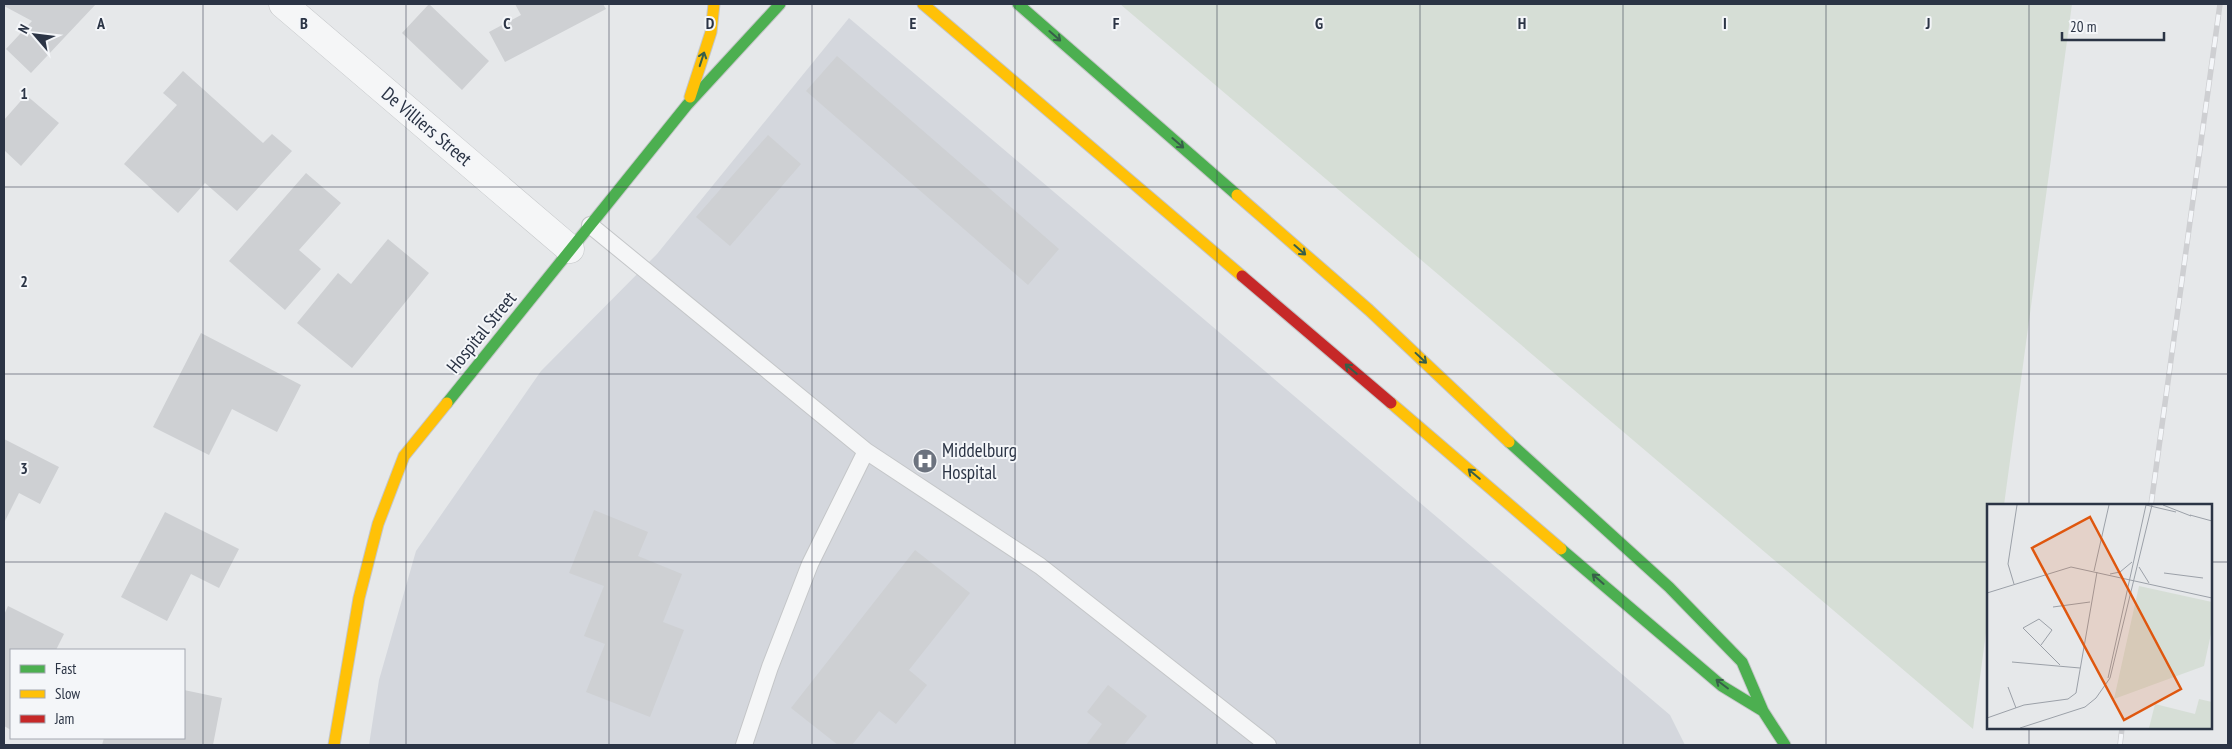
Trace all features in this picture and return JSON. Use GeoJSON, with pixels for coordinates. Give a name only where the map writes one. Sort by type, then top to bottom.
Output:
{"type":"FeatureCollection","features":[{"type":"Feature","properties":{"kind":"main road"},"geometry":{"type":"LineString","coordinates":[[687,106],[711,32],[714,4]]}},
{"type":"Feature","properties":{"kind":"main road","name":"Hospital Street"},"geometry":{"type":"LineString","coordinates":[[334,745],[349,650],[370,552],[389,486],[404,456],[687,106],[780,4]]}},
{"type":"Feature","properties":{"kind":"main road"},"geometry":{"type":"LineString","coordinates":[[923,4],[1722,686],[1763,711]]}},
{"type":"Feature","properties":{"kind":"main road"},"geometry":{"type":"LineString","coordinates":[[1018,4],[1369,310],[1539,470],[1669,586],[1742,662],[1763,711],[1785,745]]}},
{"type":"Feature","properties":{"kind":"street","name":"De Villiers Street"},"geometry":{"type":"LineString","coordinates":[[283,4],[570,249]]}},
{"type":"Feature","properties":{"kind":"lane"},"geometry":{"type":"LineString","coordinates":[[590,225],[866,452],[1040,566],[1268,745]]}},
{"type":"Feature","properties":{"kind":"lane"},"geometry":{"type":"LineString","coordinates":[[744,745],[770,667],[810,564],[866,452]]}},
{"type":"Feature","properties":{"kind":"shaded area"},"geometry":{"type":"Polygon","coordinates":[[[1120,4],[2072,4],[2004,504],[1987,504],[1987,625],[1973,729],[1120,4]]]}},
{"type":"Feature","properties":{"kind":"shaded area","name":"Middelburg Hospital"},"geometry":{"type":"Polygon","coordinates":[[[849,18],[1670,715],[1685,745],[369,745],[379,680],[416,551],[541,371],[657,254],[849,18]]]}},
{"type":"Feature","properties":{"kind":"building"},"geometry":{"type":"Polygon","coordinates":[[[4,4],[96,4],[31,73],[6,49],[32,21],[4,6],[4,4]]]}},
{"type":"Feature","properties":{"kind":"building"},"geometry":{"type":"Polygon","coordinates":[[[429,4],[489,61],[462,90],[402,33],[429,4]]]}},
{"type":"Feature","properties":{"kind":"building"},"geometry":{"type":"Polygon","coordinates":[[[515,4],[603,4],[606,9],[505,62],[489,32],[521,15],[515,4]]]}},
{"type":"Feature","properties":{"kind":"building"},"geometry":{"type":"Polygon","coordinates":[[[837,56],[1059,249],[1028,285],[806,91],[837,56]]]}},
{"type":"Feature","properties":{"kind":"building"},"geometry":{"type":"Polygon","coordinates":[[[183,71],[263,143],[272,134],[292,151],[237,211],[205,183],[178,213],[124,164],[177,105],[163,93],[183,71]]]}},
{"type":"Feature","properties":{"kind":"building"},"geometry":{"type":"Polygon","coordinates":[[[26,95],[59,123],[21,166],[4,150],[4,120],[26,95]]]}},
{"type":"Feature","properties":{"kind":"building"},"geometry":{"type":"Polygon","coordinates":[[[768,135],[801,164],[730,246],[696,217],[768,135]]]}},
{"type":"Feature","properties":{"kind":"building"},"geometry":{"type":"Polygon","coordinates":[[[306,173],[341,203],[299,250],[321,269],[285,310],[229,261],[306,173]]]}},
{"type":"Feature","properties":{"kind":"building"},"geometry":{"type":"Polygon","coordinates":[[[388,239],[429,273],[352,368],[297,323],[338,273],[351,284],[388,239]]]}},
{"type":"Feature","properties":{"kind":"building"},"geometry":{"type":"Polygon","coordinates":[[[201,333],[301,385],[277,432],[232,409],[209,455],[153,427],[201,333]]]}},
{"type":"Feature","properties":{"kind":"building"},"geometry":{"type":"Polygon","coordinates":[[[4,439],[59,467],[40,504],[19,493],[4,523],[4,439]]]}},
{"type":"Feature","properties":{"kind":"building"},"geometry":{"type":"Polygon","coordinates":[[[594,510],[648,532],[638,556],[682,574],[663,622],[684,630],[650,717],[586,692],[605,644],[584,636],[604,586],[569,573],[594,510]]]}},
{"type":"Feature","properties":{"kind":"building"},"geometry":{"type":"Polygon","coordinates":[[[165,512],[239,549],[219,588],[191,574],[167,621],[121,597],[165,512]]]}},
{"type":"Feature","properties":{"kind":"building"},"geometry":{"type":"Polygon","coordinates":[[[915,550],[970,593],[909,670],[927,685],[896,724],[879,711],[852,745],[838,745],[791,708],[915,550]]]}},
{"type":"Feature","properties":{"kind":"building"},"geometry":{"type":"Polygon","coordinates":[[[8,606],[64,634],[56,649],[10,649],[10,729],[4,726],[4,615],[8,606]]]}},
{"type":"Feature","properties":{"kind":"building"},"geometry":{"type":"Polygon","coordinates":[[[1108,685],[1147,716],[1124,745],[1086,745],[1102,724],[1087,712],[1108,685]]]}},
{"type":"Feature","properties":{"kind":"building"},"geometry":{"type":"Polygon","coordinates":[[[185,690],[222,698],[213,745],[102,745],[104,739],[185,739],[185,690]]]}},
{"type":"Feature","properties":{"kind":"railway"},"geometry":{"type":"LineString","coordinates":[[2151,504],[2220,4]]}},
{"type":"Feature","properties":{"kind":"railway"},"geometry":{"type":"LineString","coordinates":[[2120,745],[2122,729]]}},
{"type":"Feature","properties":{"kind":"traffic: fast"},"geometry":{"type":"LineString","coordinates":[[447,403],[687,105],[780,4]]}},
{"type":"Feature","properties":{"kind":"traffic: fast"},"geometry":{"type":"LineString","coordinates":[[1018,4],[1237,195]]}},
{"type":"Feature","properties":{"kind":"traffic: fast"},"geometry":{"type":"LineString","coordinates":[[1509,442],[1669,587],[1742,662],[1763,711],[1785,745]]}},
{"type":"Feature","properties":{"kind":"traffic: fast"},"geometry":{"type":"LineString","coordinates":[[1561,549],[1722,686],[1763,711]]}},
{"type":"Feature","properties":{"kind":"traffic: slow"},"geometry":{"type":"LineString","coordinates":[[690,97],[711,32],[714,4]]}},
{"type":"Feature","properties":{"kind":"traffic: slow"},"geometry":{"type":"LineString","coordinates":[[923,4],[1242,276]]}},
{"type":"Feature","properties":{"kind":"traffic: slow"},"geometry":{"type":"LineString","coordinates":[[1237,195],[1369,310],[1509,442]]}},
{"type":"Feature","properties":{"kind":"traffic: slow"},"geometry":{"type":"LineString","coordinates":[[334,745],[359,598],[378,524],[404,456],[447,403]]}},
{"type":"Feature","properties":{"kind":"traffic: slow"},"geometry":{"type":"LineString","coordinates":[[1391,403],[1561,549]]}},
{"type":"Feature","properties":{"kind":"traffic: jam"},"geometry":{"type":"LineString","coordinates":[[1242,276],[1391,403]]}},
{"type":"Feature","properties":{"kind":"place","name":"Middelburg Hospital"},"geometry":{"type":"Point","coordinates":[925,461]}}]}
